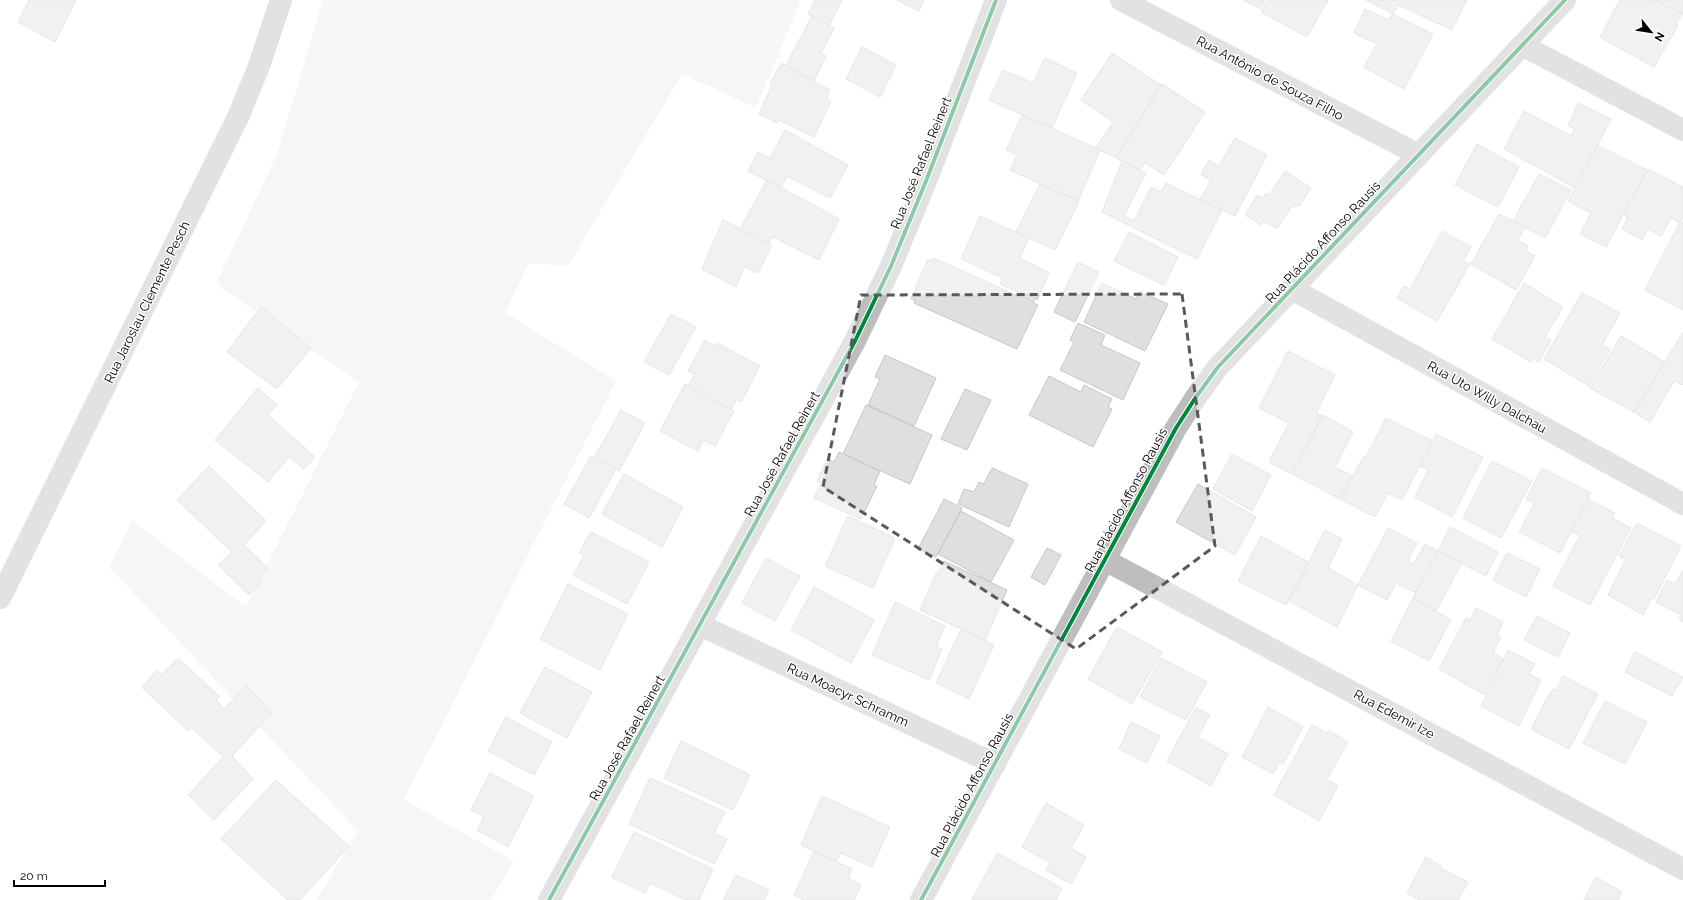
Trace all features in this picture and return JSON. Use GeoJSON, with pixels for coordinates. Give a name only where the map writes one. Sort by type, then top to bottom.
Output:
{"type":"FeatureCollection","features":[{"type":"Feature","properties":{"kind":"street","name":"Rua Jaroslau Clemente Pesch"},"geometry":{"type":"LineString","coordinates":[[0,598],[239,115],[259,66],[281,0]]}},
{"type":"Feature","properties":{"kind":"street","name":"Rua José Rafael Reinert"},"geometry":{"type":"LineString","coordinates":[[549,900],[855,341],[891,266],[926,181],[996,0]]}},
{"type":"Feature","properties":{"kind":"street","name":"Rua Antônio de Souza Filho"},"geometry":{"type":"LineString","coordinates":[[1121,0],[1419,155]]}},
{"type":"Feature","properties":{"kind":"street","name":"Rua Plácido Affonso Rausis"},"geometry":{"type":"LineString","coordinates":[[922,900],[1176,428],[1196,397],[1218,367],[1565,0]]}},
{"type":"Feature","properties":{"kind":"street"},"geometry":{"type":"LineString","coordinates":[[1522,45],[1683,130]]}},
{"type":"Feature","properties":{"kind":"street","name":"Rua Uto Willy Dalchau"},"geometry":{"type":"LineString","coordinates":[[1292,289],[1683,504]]}},
{"type":"Feature","properties":{"kind":"street","name":"Rua Edemir Ize"},"geometry":{"type":"LineString","coordinates":[[1105,560],[1683,869]]}},
{"type":"Feature","properties":{"kind":"street","name":"Rua Moacyr Schramm"},"geometry":{"type":"LineString","coordinates":[[700,625],[995,764]]}},
{"type":"Feature","properties":{"kind":"highlighted area"},"geometry":{"type":"Polygon","coordinates":[[[1182,294],[1215,546],[1076,649],[823,487],[861,295],[1182,294]]]}},
{"type":"Feature","properties":{"kind":"shaded area"},"geometry":{"type":"Polygon","coordinates":[[[323,0],[801,0],[756,108],[682,74],[568,266],[529,263],[505,313],[616,381],[404,800],[514,861],[491,900],[316,900],[358,831],[109,567],[132,520],[246,607],[359,382],[216,284],[277,154],[323,0]]]}},
{"type":"Feature","properties":{"kind":"building"},"geometry":{"type":"Polygon","coordinates":[[[29,0],[76,0],[55,42],[18,22],[29,0]]]}},
{"type":"Feature","properties":{"kind":"building"},"geometry":{"type":"Polygon","coordinates":[[[815,0],[842,0],[829,26],[808,14],[815,0]]]}},
{"type":"Feature","properties":{"kind":"building"},"geometry":{"type":"Polygon","coordinates":[[[897,0],[924,0],[919,11],[897,0]]]}},
{"type":"Feature","properties":{"kind":"building"},"geometry":{"type":"Polygon","coordinates":[[[1243,0],[1265,0],[1260,9],[1243,0]]]}},
{"type":"Feature","properties":{"kind":"building"},"geometry":{"type":"Polygon","coordinates":[[[1268,0],[1328,0],[1307,37],[1261,12],[1268,0]]]}},
{"type":"Feature","properties":{"kind":"building"},"geometry":{"type":"Polygon","coordinates":[[[1366,0],[1467,0],[1452,30],[1398,5],[1393,14],[1366,0]]]}},
{"type":"Feature","properties":{"kind":"building"},"geometry":{"type":"Polygon","coordinates":[[[1620,0],[1655,0],[1682,14],[1676,25],[1678,26],[1654,67],[1600,37],[1620,0]]]}},
{"type":"Feature","properties":{"kind":"building"},"geometry":{"type":"Polygon","coordinates":[[[1655,0],[1683,0],[1683,15],[1682,14],[1655,0]]]}},
{"type":"Feature","properties":{"kind":"building"},"geometry":{"type":"Polygon","coordinates":[[[1365,9],[1389,20],[1392,14],[1433,34],[1404,89],[1364,67],[1377,44],[1354,33],[1365,9]]]}},
{"type":"Feature","properties":{"kind":"building"},"geometry":{"type":"Polygon","coordinates":[[[812,16],[834,28],[821,53],[826,56],[814,81],[786,65],[812,16]]]}},
{"type":"Feature","properties":{"kind":"building"},"geometry":{"type":"Polygon","coordinates":[[[862,47],[896,65],[880,97],[846,79],[862,47]]]}},
{"type":"Feature","properties":{"kind":"building"},"geometry":{"type":"Polygon","coordinates":[[[1112,53],[1161,85],[1116,158],[1096,148],[1113,122],[1081,100],[1112,53]]]}},
{"type":"Feature","properties":{"kind":"building"},"geometry":{"type":"Polygon","coordinates":[[[1045,58],[1077,73],[1052,128],[989,100],[1003,70],[1033,83],[1045,58]]]}},
{"type":"Feature","properties":{"kind":"building"},"geometry":{"type":"Polygon","coordinates":[[[781,63],[830,90],[826,98],[831,101],[814,137],[779,120],[777,123],[759,114],[772,85],[770,84],[781,63]]]}},
{"type":"Feature","properties":{"kind":"building"},"geometry":{"type":"Polygon","coordinates":[[[1162,84],[1205,112],[1164,175],[1145,163],[1139,170],[1116,158],[1162,84]]]}},
{"type":"Feature","properties":{"kind":"building"},"geometry":{"type":"Polygon","coordinates":[[[1578,103],[1611,119],[1575,188],[1504,149],[1524,111],[1571,136],[1575,129],[1568,126],[1578,103]]]}},
{"type":"Feature","properties":{"kind":"building"},"geometry":{"type":"Polygon","coordinates":[[[1022,115],[1100,150],[1078,201],[1010,170],[1017,155],[1006,150],[1022,115]]]}},
{"type":"Feature","properties":{"kind":"building"},"geometry":{"type":"Polygon","coordinates":[[[785,130],[848,165],[830,198],[787,176],[781,188],[748,171],[758,152],[770,158],[785,130]]]}},
{"type":"Feature","properties":{"kind":"building"},"geometry":{"type":"Polygon","coordinates":[[[1235,138],[1267,155],[1235,216],[1200,199],[1211,181],[1201,174],[1209,160],[1219,166],[1235,138]]]}},
{"type":"Feature","properties":{"kind":"building"},"geometry":{"type":"Polygon","coordinates":[[[1477,144],[1519,167],[1498,207],[1455,185],[1477,144]]]}},
{"type":"Feature","properties":{"kind":"building"},"geometry":{"type":"Polygon","coordinates":[[[1597,145],[1647,170],[1606,247],[1580,234],[1591,213],[1568,201],[1597,145]]]}},
{"type":"Feature","properties":{"kind":"building"},"geometry":{"type":"Polygon","coordinates":[[[1122,161],[1146,173],[1124,216],[1134,221],[1151,187],[1161,192],[1166,183],[1222,210],[1197,259],[1102,212],[1122,161]]]}},
{"type":"Feature","properties":{"kind":"building"},"geometry":{"type":"Polygon","coordinates":[[[1648,169],[1683,187],[1683,217],[1680,223],[1671,218],[1661,236],[1648,229],[1642,240],[1622,229],[1628,217],[1623,215],[1648,169]]]}},
{"type":"Feature","properties":{"kind":"building"},"geometry":{"type":"Polygon","coordinates":[[[1285,171],[1311,188],[1300,205],[1291,207],[1277,229],[1263,221],[1261,225],[1245,215],[1257,195],[1263,198],[1266,193],[1269,195],[1285,171]]]}},
{"type":"Feature","properties":{"kind":"building"},"geometry":{"type":"Polygon","coordinates":[[[1539,174],[1571,190],[1545,238],[1513,221],[1539,174]]]}},
{"type":"Feature","properties":{"kind":"building"},"geometry":{"type":"Polygon","coordinates":[[[767,180],[839,219],[819,260],[773,237],[768,244],[740,229],[767,180]]]}},
{"type":"Feature","properties":{"kind":"building"},"geometry":{"type":"Polygon","coordinates":[[[1040,184],[1079,201],[1055,250],[1016,232],[1040,184]]]}},
{"type":"Feature","properties":{"kind":"building"},"geometry":{"type":"Polygon","coordinates":[[[1499,214],[1525,227],[1518,240],[1528,246],[1525,250],[1535,256],[1516,290],[1471,264],[1499,214]]]}},
{"type":"Feature","properties":{"kind":"building"},"geometry":{"type":"Polygon","coordinates":[[[980,216],[1029,238],[1020,258],[1049,273],[1037,300],[1000,284],[1003,278],[961,259],[980,216]]]}},
{"type":"Feature","properties":{"kind":"building"},"geometry":{"type":"Polygon","coordinates":[[[723,220],[772,245],[758,273],[745,267],[736,287],[702,269],[723,220]]]}},
{"type":"Feature","properties":{"kind":"building"},"geometry":{"type":"Polygon","coordinates":[[[1680,222],[1683,223],[1683,310],[1645,290],[1680,222]]]}},
{"type":"Feature","properties":{"kind":"building"},"geometry":{"type":"Polygon","coordinates":[[[1442,231],[1471,247],[1463,261],[1470,264],[1437,321],[1397,298],[1404,286],[1410,289],[1442,231]]]}},
{"type":"Feature","properties":{"kind":"building"},"geometry":{"type":"Polygon","coordinates":[[[1129,232],[1178,257],[1164,285],[1114,261],[1129,232]]]}},
{"type":"Feature","properties":{"kind":"building"},"geometry":{"type":"Polygon","coordinates":[[[934,258],[1020,297],[1021,295],[1034,301],[1033,303],[1038,305],[1017,349],[914,303],[915,300],[911,299],[928,259],[932,261],[934,258]]]}},
{"type":"Feature","properties":{"kind":"building"},"geometry":{"type":"Polygon","coordinates":[[[1078,262],[1099,272],[1075,322],[1054,312],[1078,262]]]}},
{"type":"Feature","properties":{"kind":"building"},"geometry":{"type":"Polygon","coordinates":[[[1102,283],[1136,299],[1139,291],[1168,304],[1145,351],[1084,322],[1102,283]]]}},
{"type":"Feature","properties":{"kind":"building"},"geometry":{"type":"Polygon","coordinates":[[[1524,283],[1563,307],[1545,337],[1551,340],[1539,362],[1533,358],[1531,362],[1492,339],[1524,283]]]}},
{"type":"Feature","properties":{"kind":"building"},"geometry":{"type":"Polygon","coordinates":[[[1582,293],[1620,313],[1602,345],[1610,349],[1589,386],[1544,359],[1582,293]]]}},
{"type":"Feature","properties":{"kind":"building"},"geometry":{"type":"Polygon","coordinates":[[[261,307],[311,348],[277,389],[227,352],[261,307]]]}},
{"type":"Feature","properties":{"kind":"building"},"geometry":{"type":"Polygon","coordinates":[[[671,314],[696,327],[669,375],[644,362],[671,314]]]}},
{"type":"Feature","properties":{"kind":"building"},"geometry":{"type":"Polygon","coordinates":[[[1078,323],[1105,335],[1101,345],[1140,363],[1123,400],[1060,370],[1074,342],[1070,340],[1078,323]]]}},
{"type":"Feature","properties":{"kind":"building"},"geometry":{"type":"Polygon","coordinates":[[[1683,332],[1683,384],[1682,385],[1674,381],[1650,422],[1634,412],[1683,332]]]}},
{"type":"Feature","properties":{"kind":"building"},"geometry":{"type":"Polygon","coordinates":[[[1621,336],[1665,362],[1634,412],[1590,388],[1621,336]]]}},
{"type":"Feature","properties":{"kind":"building"},"geometry":{"type":"Polygon","coordinates":[[[705,340],[715,346],[717,343],[760,366],[741,402],[736,400],[731,409],[688,386],[695,374],[688,371],[705,340]]]}},
{"type":"Feature","properties":{"kind":"building"},"geometry":{"type":"Polygon","coordinates":[[[1288,351],[1335,375],[1316,413],[1322,416],[1292,474],[1269,462],[1289,423],[1259,408],[1288,351]]]}},
{"type":"Feature","properties":{"kind":"building"},"geometry":{"type":"Polygon","coordinates":[[[885,355],[936,378],[914,426],[868,405],[880,379],[875,377],[885,355]]]}},
{"type":"Feature","properties":{"kind":"building"},"geometry":{"type":"Polygon","coordinates":[[[1049,376],[1081,392],[1084,385],[1112,399],[1108,407],[1112,409],[1093,447],[1029,415],[1049,376]]]}},
{"type":"Feature","properties":{"kind":"building"},"geometry":{"type":"Polygon","coordinates":[[[685,384],[734,411],[715,446],[703,440],[698,451],[660,431],[685,384]]]}},
{"type":"Feature","properties":{"kind":"building"},"geometry":{"type":"Polygon","coordinates":[[[258,388],[277,405],[268,415],[315,457],[304,469],[289,457],[268,482],[215,440],[258,388]]]}},
{"type":"Feature","properties":{"kind":"building"},"geometry":{"type":"Polygon","coordinates":[[[965,389],[991,400],[967,450],[941,439],[965,389]]]}},
{"type":"Feature","properties":{"kind":"building"},"geometry":{"type":"Polygon","coordinates":[[[866,405],[932,435],[910,484],[843,454],[866,405]]]}},
{"type":"Feature","properties":{"kind":"building"},"geometry":{"type":"Polygon","coordinates":[[[621,410],[645,423],[619,471],[594,458],[621,410]]]}},
{"type":"Feature","properties":{"kind":"building"},"geometry":{"type":"Polygon","coordinates":[[[1323,415],[1353,432],[1335,467],[1353,476],[1340,499],[1292,474],[1323,415]]]}},
{"type":"Feature","properties":{"kind":"building"},"geometry":{"type":"Polygon","coordinates":[[[1386,418],[1433,441],[1402,500],[1388,493],[1375,517],[1340,499],[1364,456],[1366,457],[1386,418]]]}},
{"type":"Feature","properties":{"kind":"building"},"geometry":{"type":"Polygon","coordinates":[[[1436,434],[1483,457],[1452,517],[1415,497],[1428,470],[1420,466],[1436,434]]]}},
{"type":"Feature","properties":{"kind":"building"},"geometry":{"type":"Polygon","coordinates":[[[839,452],[880,471],[874,485],[877,486],[861,519],[814,498],[821,483],[817,481],[827,459],[834,462],[839,452]]]}},
{"type":"Feature","properties":{"kind":"building"},"geometry":{"type":"Polygon","coordinates":[[[1232,454],[1271,475],[1252,511],[1213,489],[1232,454]]]}},
{"type":"Feature","properties":{"kind":"building"},"geometry":{"type":"Polygon","coordinates":[[[591,456],[616,469],[589,518],[564,504],[591,456]]]}},
{"type":"Feature","properties":{"kind":"building"},"geometry":{"type":"Polygon","coordinates":[[[1492,461],[1532,481],[1501,538],[1463,518],[1492,461]]]}},
{"type":"Feature","properties":{"kind":"building"},"geometry":{"type":"Polygon","coordinates":[[[209,466],[266,521],[244,545],[268,568],[260,576],[263,579],[249,595],[218,565],[232,552],[177,500],[209,466]]]}},
{"type":"Feature","properties":{"kind":"building"},"geometry":{"type":"Polygon","coordinates":[[[992,468],[1028,484],[1009,527],[958,504],[964,489],[974,492],[979,482],[984,484],[992,468]]]}},
{"type":"Feature","properties":{"kind":"building"},"geometry":{"type":"Polygon","coordinates":[[[1542,468],[1591,493],[1560,553],[1519,532],[1534,504],[1526,499],[1542,468]]]}},
{"type":"Feature","properties":{"kind":"building"},"geometry":{"type":"Polygon","coordinates":[[[624,474],[683,507],[662,547],[602,514],[624,474]]]}},
{"type":"Feature","properties":{"kind":"building"},"geometry":{"type":"Polygon","coordinates":[[[1198,484],[1256,517],[1235,555],[1176,522],[1198,484]]]}},
{"type":"Feature","properties":{"kind":"building"},"geometry":{"type":"Polygon","coordinates":[[[944,499],[962,508],[936,557],[918,549],[944,499]]]}},
{"type":"Feature","properties":{"kind":"building"},"geometry":{"type":"Polygon","coordinates":[[[1588,499],[1615,513],[1612,518],[1631,528],[1590,605],[1553,586],[1580,535],[1571,531],[1588,499]]]}},
{"type":"Feature","properties":{"kind":"building"},"geometry":{"type":"Polygon","coordinates":[[[961,511],[1014,540],[991,582],[938,554],[961,511]]]}},
{"type":"Feature","properties":{"kind":"building"},"geometry":{"type":"Polygon","coordinates":[[[848,516],[895,538],[873,588],[825,566],[848,516]]]}},
{"type":"Feature","properties":{"kind":"building"},"geometry":{"type":"Polygon","coordinates":[[[1637,523],[1681,546],[1654,599],[1652,598],[1643,615],[1608,595],[1626,559],[1619,556],[1637,523]]]}},
{"type":"Feature","properties":{"kind":"building"},"geometry":{"type":"Polygon","coordinates":[[[1450,527],[1498,552],[1486,576],[1438,551],[1450,527]]]}},
{"type":"Feature","properties":{"kind":"building"},"geometry":{"type":"Polygon","coordinates":[[[1388,528],[1417,543],[1408,561],[1413,565],[1425,544],[1438,551],[1416,593],[1396,583],[1387,600],[1358,585],[1388,528]]]}},
{"type":"Feature","properties":{"kind":"building"},"geometry":{"type":"Polygon","coordinates":[[[1325,530],[1342,539],[1328,568],[1358,585],[1337,627],[1289,601],[1325,530]]]}},
{"type":"Feature","properties":{"kind":"building"},"geometry":{"type":"Polygon","coordinates":[[[591,532],[649,562],[627,604],[573,575],[584,556],[579,553],[591,532]]]}},
{"type":"Feature","properties":{"kind":"building"},"geometry":{"type":"Polygon","coordinates":[[[1261,536],[1308,562],[1286,605],[1238,581],[1261,536]]]}},
{"type":"Feature","properties":{"kind":"building"},"geometry":{"type":"Polygon","coordinates":[[[1047,548],[1061,555],[1045,585],[1031,577],[1047,548]]]}},
{"type":"Feature","properties":{"kind":"building"},"geometry":{"type":"Polygon","coordinates":[[[1438,551],[1462,563],[1436,611],[1413,598],[1438,551]]]}},
{"type":"Feature","properties":{"kind":"building"},"geometry":{"type":"Polygon","coordinates":[[[1507,553],[1540,569],[1526,597],[1493,580],[1507,553]]]}},
{"type":"Feature","properties":{"kind":"building"},"geometry":{"type":"Polygon","coordinates":[[[766,558],[800,576],[775,621],[742,603],[766,558]]]}},
{"type":"Feature","properties":{"kind":"building"},"geometry":{"type":"Polygon","coordinates":[[[944,561],[1007,590],[985,640],[920,610],[937,572],[939,573],[944,561]]]}},
{"type":"Feature","properties":{"kind":"building"},"geometry":{"type":"Polygon","coordinates":[[[1683,570],[1683,622],[1679,619],[1681,615],[1656,602],[1667,580],[1675,584],[1683,570]]]}},
{"type":"Feature","properties":{"kind":"building"},"geometry":{"type":"Polygon","coordinates":[[[568,584],[628,614],[600,670],[540,639],[568,584]]]}},
{"type":"Feature","properties":{"kind":"building"},"geometry":{"type":"Polygon","coordinates":[[[814,587],[874,620],[851,663],[791,630],[814,587]]]}},
{"type":"Feature","properties":{"kind":"building"},"geometry":{"type":"Polygon","coordinates":[[[1413,598],[1451,620],[1429,661],[1391,641],[1413,598]]]}},
{"type":"Feature","properties":{"kind":"building"},"geometry":{"type":"Polygon","coordinates":[[[895,602],[945,626],[936,647],[942,649],[929,680],[872,655],[895,602]]]}},
{"type":"Feature","properties":{"kind":"building"},"geometry":{"type":"Polygon","coordinates":[[[1476,608],[1503,622],[1497,635],[1501,637],[1493,652],[1503,659],[1485,695],[1439,669],[1466,618],[1470,620],[1476,608]]]}},
{"type":"Feature","properties":{"kind":"building"},"geometry":{"type":"Polygon","coordinates":[[[1537,616],[1570,633],[1558,657],[1524,640],[1537,616]]]}},
{"type":"Feature","properties":{"kind":"building"},"geometry":{"type":"Polygon","coordinates":[[[1117,627],[1162,652],[1132,704],[1088,679],[1117,627]]]}},
{"type":"Feature","properties":{"kind":"building"},"geometry":{"type":"Polygon","coordinates":[[[961,629],[994,645],[969,699],[936,683],[961,629]]]}},
{"type":"Feature","properties":{"kind":"building"},"geometry":{"type":"Polygon","coordinates":[[[1508,650],[1535,664],[1529,674],[1541,680],[1519,726],[1481,706],[1497,676],[1495,675],[1508,650]]]}},
{"type":"Feature","properties":{"kind":"building"},"geometry":{"type":"Polygon","coordinates":[[[1635,652],[1683,677],[1672,696],[1625,672],[1635,652]]]}},
{"type":"Feature","properties":{"kind":"building"},"geometry":{"type":"Polygon","coordinates":[[[178,658],[220,697],[216,700],[224,709],[247,686],[272,713],[232,756],[253,779],[214,820],[188,795],[223,757],[192,728],[188,731],[142,687],[157,670],[161,675],[178,658]]]}},
{"type":"Feature","properties":{"kind":"building"},"geometry":{"type":"Polygon","coordinates":[[[1161,658],[1207,682],[1186,720],[1140,697],[1161,658]]]}},
{"type":"Feature","properties":{"kind":"building"},"geometry":{"type":"Polygon","coordinates":[[[545,667],[592,692],[567,738],[520,713],[545,667]]]}},
{"type":"Feature","properties":{"kind":"building"},"geometry":{"type":"Polygon","coordinates":[[[1563,676],[1598,694],[1569,749],[1531,729],[1545,702],[1553,689],[1556,691],[1563,676]]]}},
{"type":"Feature","properties":{"kind":"building"},"geometry":{"type":"Polygon","coordinates":[[[1605,701],[1647,722],[1625,764],[1583,743],[1605,701]]]}},
{"type":"Feature","properties":{"kind":"building"},"geometry":{"type":"Polygon","coordinates":[[[1196,707],[1210,715],[1198,737],[1228,754],[1211,786],[1167,761],[1196,707]]]}},
{"type":"Feature","properties":{"kind":"building"},"geometry":{"type":"Polygon","coordinates":[[[1268,707],[1303,727],[1283,764],[1280,762],[1273,774],[1242,757],[1268,707]]]}},
{"type":"Feature","properties":{"kind":"building"},"geometry":{"type":"Polygon","coordinates":[[[506,717],[552,742],[534,775],[488,751],[506,717]]]}},
{"type":"Feature","properties":{"kind":"building"},"geometry":{"type":"Polygon","coordinates":[[[1131,722],[1160,736],[1147,763],[1119,749],[1131,722]]]}},
{"type":"Feature","properties":{"kind":"building"},"geometry":{"type":"Polygon","coordinates":[[[1312,725],[1327,733],[1328,730],[1348,742],[1327,779],[1338,786],[1319,821],[1274,795],[1312,725]]]}},
{"type":"Feature","properties":{"kind":"building"},"geometry":{"type":"Polygon","coordinates":[[[681,741],[750,775],[733,810],[664,778],[681,741]]]}},
{"type":"Feature","properties":{"kind":"building"},"geometry":{"type":"Polygon","coordinates":[[[490,773],[534,796],[508,847],[477,830],[484,817],[471,810],[490,773]]]}},
{"type":"Feature","properties":{"kind":"building"},"geometry":{"type":"Polygon","coordinates":[[[650,778],[725,812],[714,833],[727,839],[714,864],[629,824],[650,778]]]}},
{"type":"Feature","properties":{"kind":"building"},"geometry":{"type":"Polygon","coordinates":[[[276,780],[349,846],[300,900],[288,900],[221,839],[276,780]]]}},
{"type":"Feature","properties":{"kind":"building"},"geometry":{"type":"Polygon","coordinates":[[[822,796],[890,827],[872,867],[841,853],[836,862],[801,845],[822,796]]]}},
{"type":"Feature","properties":{"kind":"building"},"geometry":{"type":"Polygon","coordinates":[[[1046,803],[1084,825],[1071,848],[1086,857],[1071,884],[1046,870],[1050,863],[1022,847],[1046,803]]]}},
{"type":"Feature","properties":{"kind":"building"},"geometry":{"type":"Polygon","coordinates":[[[634,832],[713,869],[699,900],[686,900],[650,883],[645,893],[612,877],[634,832]]]}},
{"type":"Feature","properties":{"kind":"building"},"geometry":{"type":"Polygon","coordinates":[[[814,851],[852,869],[848,878],[861,885],[854,900],[804,900],[794,895],[814,851]]]}},
{"type":"Feature","properties":{"kind":"building"},"geometry":{"type":"Polygon","coordinates":[[[997,853],[1062,888],[1056,900],[972,900],[997,853]]]}},
{"type":"Feature","properties":{"kind":"building"},"geometry":{"type":"Polygon","coordinates":[[[1426,857],[1441,866],[1440,868],[1468,882],[1458,900],[1419,900],[1407,893],[1426,857]]]}},
{"type":"Feature","properties":{"kind":"building"},"geometry":{"type":"Polygon","coordinates":[[[736,875],[769,890],[764,900],[723,900],[736,875]]]}},
{"type":"Feature","properties":{"kind":"building"},"geometry":{"type":"Polygon","coordinates":[[[1596,877],[1622,892],[1618,900],[1584,900],[1596,877]]]}},
{"type":"Feature","properties":{"kind":"cycle path"},"geometry":{"type":"LineString","coordinates":[[549,900],[855,341],[891,266],[926,181],[996,0]]}},
{"type":"Feature","properties":{"kind":"cycle path"},"geometry":{"type":"LineString","coordinates":[[921,900],[1176,428],[1196,397],[1218,367],[1565,0]]}}]}
